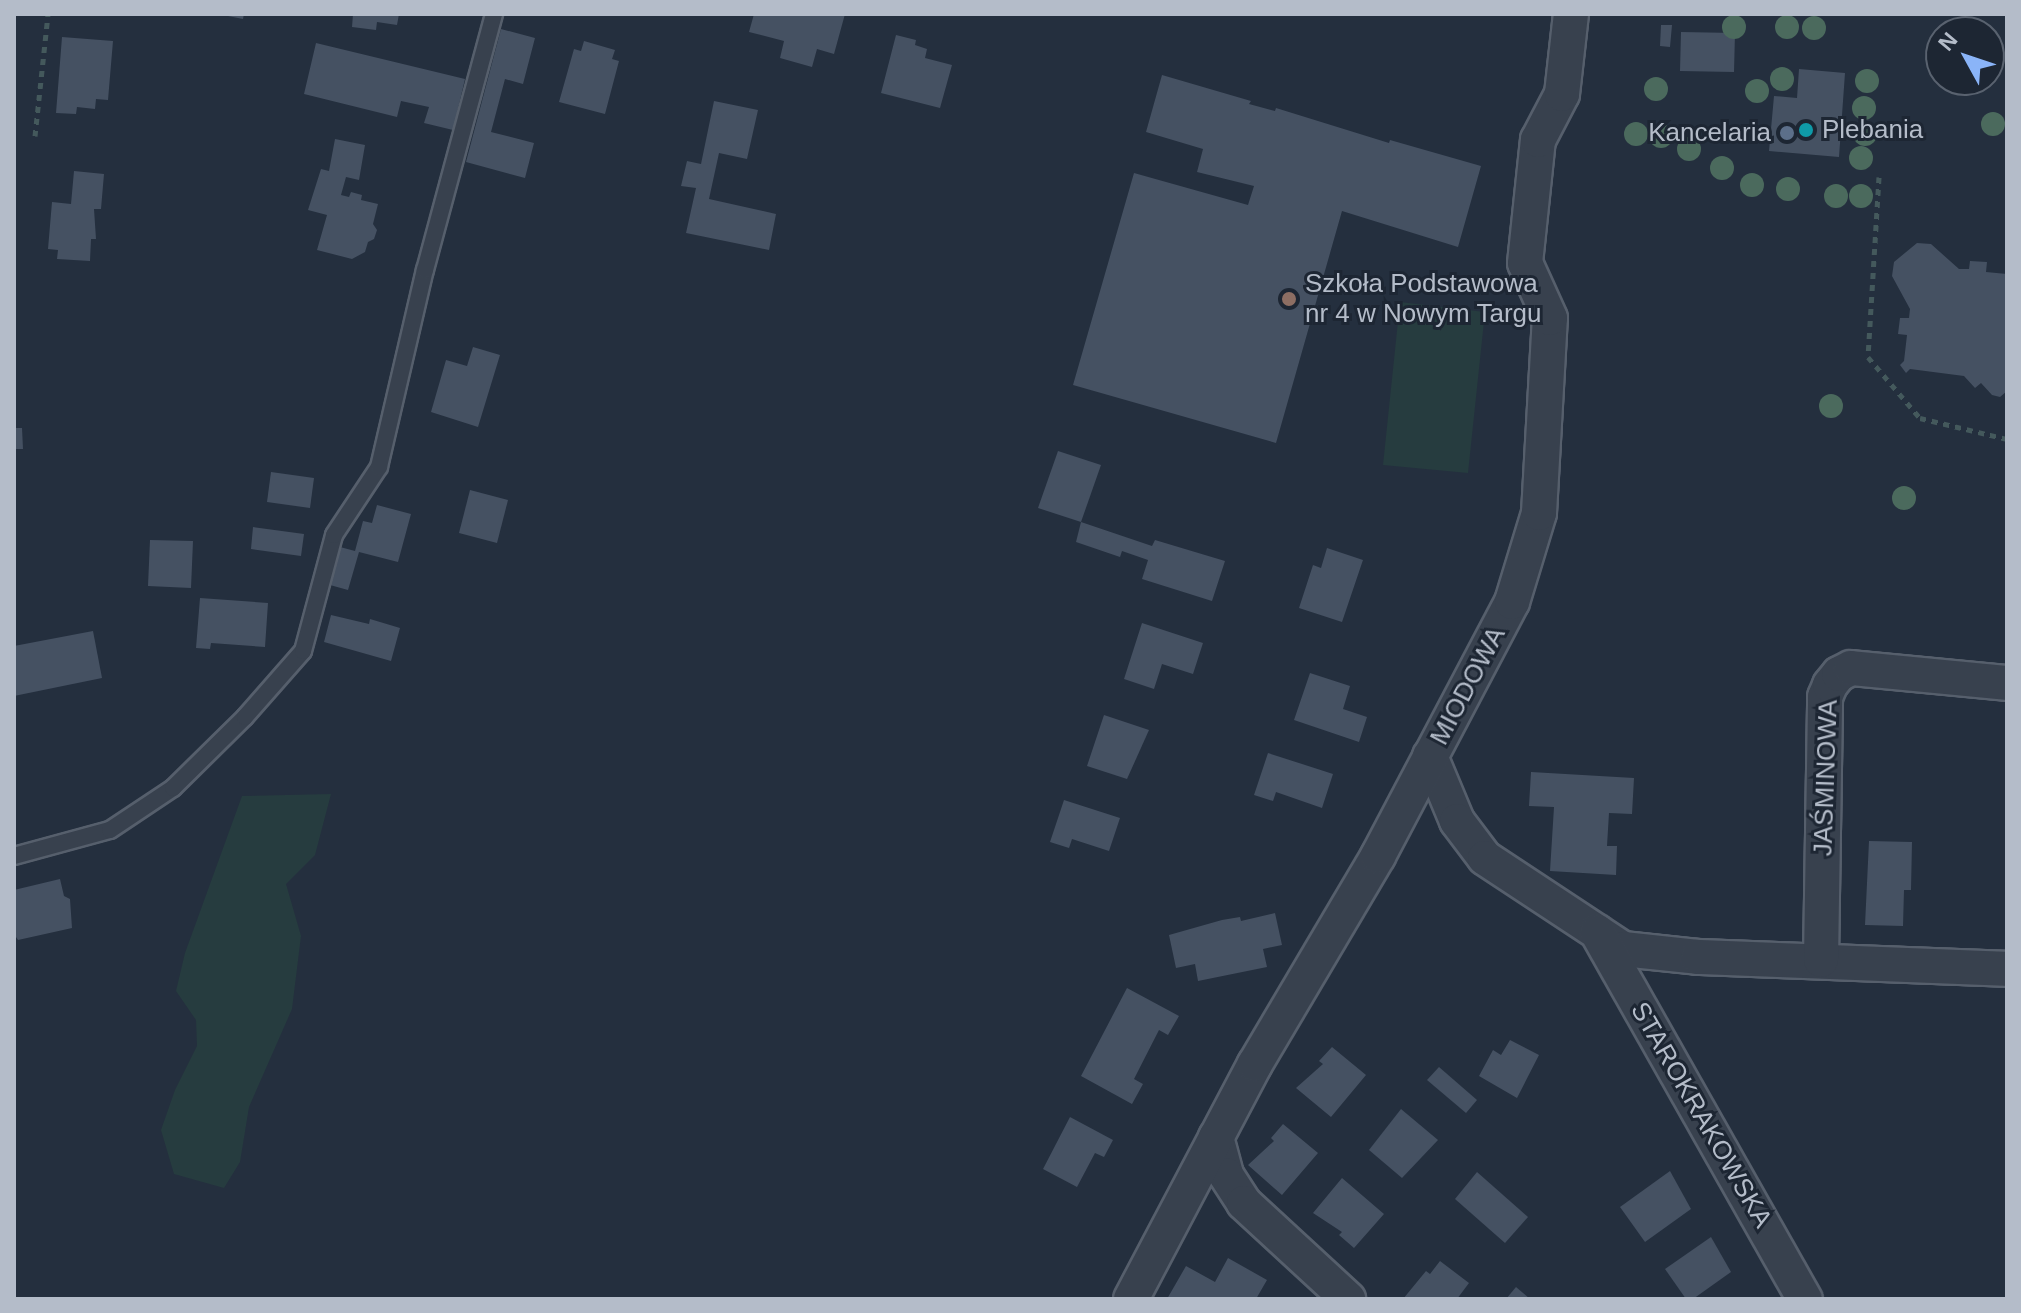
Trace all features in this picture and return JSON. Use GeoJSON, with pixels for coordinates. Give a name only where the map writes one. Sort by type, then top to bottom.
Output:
{"type":"FeatureCollection","features":[{"type":"Feature","properties":{"kind":"street","name":"MIODOWA"},"geometry":{"type":"LineString","coordinates":[[1131,1299],[1262,1051],[1378,856],[1512,602],[1539,513],[1550,318],[1525,263],[1538,140],[1562,94],[1571,14]]}},
{"type":"Feature","properties":{"kind":"street","name":"JAŚMINOWA"},"geometry":{"type":"LineString","coordinates":[[1821,960],[1825,697],[1830,685],[1839,674],[1851,668],[2007,683]]}},
{"type":"Feature","properties":{"kind":"street","name":"STAROKRAKOWSKA"},"geometry":{"type":"LineString","coordinates":[[1430,756],[1457,821],[1485,858],[1623,949],[1698,957],[2007,969]]}},
{"type":"Feature","properties":{"kind":"street","name":"STAROKRAKOWSKA"},"geometry":{"type":"LineString","coordinates":[[1597,932],[1805,1299]]}},
{"type":"Feature","properties":{"kind":"street"},"geometry":{"type":"LineString","coordinates":[[1216,1137],[1226,1175],[1244,1203],[1348,1299]]}},
{"type":"Feature","properties":{"kind":"lane"},"geometry":{"type":"LineString","coordinates":[[14,856],[110,830],[173,788],[245,717],[303,651],[334,535],[379,467],[425,270],[494,14]]}},
{"type":"Feature","properties":{"kind":"path"},"geometry":{"type":"LineString","coordinates":[[35,136],[48,14]]}},
{"type":"Feature","properties":{"kind":"path"},"geometry":{"type":"LineString","coordinates":[[1879,177],[1868,357],[1920,418],[2007,439]]}},
{"type":"Feature","properties":{"kind":"green space"},"geometry":{"type":"Polygon","coordinates":[[[1400,302],[1485,312],[1468,473],[1383,465],[1400,302]]]}},
{"type":"Feature","properties":{"kind":"green space"},"geometry":{"type":"Polygon","coordinates":[[[331,794],[315,855],[286,884],[301,936],[292,1009],[249,1107],[240,1162],[224,1188],[174,1174],[161,1130],[175,1090],[197,1046],[196,1020],[176,991],[185,953],[242,796],[331,794]]]}},
{"type":"Feature","properties":{"kind":"building"},"geometry":{"type":"Polygon","coordinates":[[[218,14],[244,14],[243,19],[218,14]]]}},
{"type":"Feature","properties":{"kind":"building"},"geometry":{"type":"Polygon","coordinates":[[[353,14],[399,14],[397,25],[377,22],[376,30],[352,27],[353,14]]]}},
{"type":"Feature","properties":{"kind":"building"},"geometry":{"type":"Polygon","coordinates":[[[754,14],[845,14],[834,54],[817,49],[812,67],[780,58],[784,41],[749,32],[754,14]]]}},
{"type":"Feature","properties":{"kind":"building"},"geometry":{"type":"Polygon","coordinates":[[[1661,25],[1672,25],[1670,47],[1660,46],[1661,25]]]}},
{"type":"Feature","properties":{"kind":"building"},"geometry":{"type":"Polygon","coordinates":[[[501,29],[535,38],[523,84],[505,79],[491,132],[534,143],[525,178],[466,162],[501,29]]]}},
{"type":"Feature","properties":{"kind":"building"},"geometry":{"type":"Polygon","coordinates":[[[1681,32],[1735,33],[1734,72],[1680,71],[1681,32]]]}},
{"type":"Feature","properties":{"kind":"building"},"geometry":{"type":"Polygon","coordinates":[[[896,35],[916,40],[915,45],[927,49],[925,58],[952,65],[940,108],[881,93],[896,35]]]}},
{"type":"Feature","properties":{"kind":"building"},"geometry":{"type":"Polygon","coordinates":[[[62,37],[113,41],[108,100],[96,99],[95,109],[77,107],[76,114],[56,113],[62,37]]]}},
{"type":"Feature","properties":{"kind":"building"},"geometry":{"type":"Polygon","coordinates":[[[584,41],[615,50],[612,59],[619,61],[605,114],[559,102],[574,49],[581,51],[584,41]]]}},
{"type":"Feature","properties":{"kind":"building"},"geometry":{"type":"Polygon","coordinates":[[[316,43],[465,79],[453,130],[424,123],[429,107],[401,101],[397,117],[304,94],[316,43]]]}},
{"type":"Feature","properties":{"kind":"building","name":"Plebania"},"geometry":{"type":"Polygon","coordinates":[[[1799,69],[1845,73],[1839,157],[1769,151],[1774,96],[1797,98],[1799,69]]]}},
{"type":"Feature","properties":{"kind":"building"},"geometry":{"type":"Polygon","coordinates":[[[1162,75],[1251,101],[1249,104],[1275,111],[1276,108],[1389,143],[1390,140],[1481,166],[1458,247],[1342,211],[1276,443],[1073,385],[1134,173],[1248,205],[1254,186],[1197,172],[1203,149],[1146,132],[1162,75]]]}},
{"type":"Feature","properties":{"kind":"building"},"geometry":{"type":"Polygon","coordinates":[[[714,101],[758,110],[747,159],[719,153],[709,199],[776,214],[769,250],[686,233],[696,188],[681,186],[687,161],[701,164],[714,101]]]}},
{"type":"Feature","properties":{"kind":"building"},"geometry":{"type":"Polygon","coordinates":[[[335,139],[365,145],[359,180],[346,177],[341,195],[349,197],[351,192],[362,195],[361,200],[378,204],[373,224],[377,230],[374,239],[368,242],[365,252],[352,259],[317,250],[327,215],[308,210],[321,169],[329,171],[335,139]]]}},
{"type":"Feature","properties":{"kind":"building"},"geometry":{"type":"Polygon","coordinates":[[[74,171],[104,174],[101,209],[94,209],[96,239],[91,239],[90,261],[57,259],[58,250],[48,249],[52,202],[71,204],[74,171]]]}},
{"type":"Feature","properties":{"kind":"building"},"geometry":{"type":"Polygon","coordinates":[[[1917,243],[1931,244],[1959,269],[1969,269],[1970,261],[1987,262],[1986,272],[2007,274],[2007,391],[2000,397],[1992,395],[1981,383],[1975,388],[1964,376],[1910,369],[1906,373],[1900,365],[1904,361],[1907,335],[1898,334],[1900,318],[1909,318],[1910,309],[1892,276],[1894,262],[1917,243]]]}},
{"type":"Feature","properties":{"kind":"building"},"geometry":{"type":"Polygon","coordinates":[[[473,347],[500,355],[478,427],[431,412],[446,360],[467,366],[473,347]]]}},
{"type":"Feature","properties":{"kind":"building"},"geometry":{"type":"Polygon","coordinates":[[[14,428],[22,428],[23,449],[14,449],[14,428]]]}},
{"type":"Feature","properties":{"kind":"building"},"geometry":{"type":"Polygon","coordinates":[[[1058,451],[1101,465],[1081,522],[1038,508],[1058,451]]]}},
{"type":"Feature","properties":{"kind":"building"},"geometry":{"type":"Polygon","coordinates":[[[271,472],[314,478],[310,508],[267,502],[271,472]]]}},
{"type":"Feature","properties":{"kind":"building"},"geometry":{"type":"Polygon","coordinates":[[[470,490],[508,500],[497,543],[459,533],[470,490]]]}},
{"type":"Feature","properties":{"kind":"building"},"geometry":{"type":"Polygon","coordinates":[[[377,505],[411,514],[398,562],[359,552],[348,590],[330,585],[340,547],[355,551],[363,521],[372,523],[377,505]]]}},
{"type":"Feature","properties":{"kind":"building"},"geometry":{"type":"Polygon","coordinates":[[[1081,522],[1152,546],[1155,540],[1225,561],[1212,601],[1142,579],[1148,560],[1122,551],[1120,557],[1076,542],[1081,522]]]}},
{"type":"Feature","properties":{"kind":"building"},"geometry":{"type":"Polygon","coordinates":[[[253,527],[304,534],[301,556],[251,549],[253,527]]]}},
{"type":"Feature","properties":{"kind":"building"},"geometry":{"type":"Polygon","coordinates":[[[150,540],[193,541],[191,588],[148,586],[150,540]]]}},
{"type":"Feature","properties":{"kind":"building"},"geometry":{"type":"Polygon","coordinates":[[[1327,548],[1363,560],[1342,622],[1299,608],[1313,565],[1321,568],[1327,548]]]}},
{"type":"Feature","properties":{"kind":"building"},"geometry":{"type":"Polygon","coordinates":[[[200,598],[268,603],[265,647],[211,643],[210,649],[196,648],[200,598]]]}},
{"type":"Feature","properties":{"kind":"building"},"geometry":{"type":"Polygon","coordinates":[[[331,615],[369,624],[370,619],[400,628],[391,661],[324,642],[331,615]]]}},
{"type":"Feature","properties":{"kind":"building"},"geometry":{"type":"Polygon","coordinates":[[[1142,623],[1203,643],[1193,674],[1162,664],[1154,689],[1124,679],[1142,623]]]}},
{"type":"Feature","properties":{"kind":"building"},"geometry":{"type":"Polygon","coordinates":[[[93,631],[102,678],[14,696],[14,646],[93,631]]]}},
{"type":"Feature","properties":{"kind":"building"},"geometry":{"type":"Polygon","coordinates":[[[1310,673],[1350,686],[1343,709],[1367,717],[1359,742],[1294,720],[1310,673]]]}},
{"type":"Feature","properties":{"kind":"building"},"geometry":{"type":"Polygon","coordinates":[[[1104,715],[1149,730],[1127,779],[1087,766],[1104,715]]]}},
{"type":"Feature","properties":{"kind":"building"},"geometry":{"type":"Polygon","coordinates":[[[1268,753],[1333,774],[1322,808],[1276,792],[1273,801],[1254,795],[1268,753]]]}},
{"type":"Feature","properties":{"kind":"building"},"geometry":{"type":"Polygon","coordinates":[[[1531,772],[1634,778],[1632,814],[1609,813],[1607,846],[1617,846],[1616,875],[1550,871],[1554,807],[1529,806],[1531,772]]]}},
{"type":"Feature","properties":{"kind":"building"},"geometry":{"type":"Polygon","coordinates":[[[1064,800],[1120,818],[1109,851],[1072,839],[1069,848],[1050,842],[1064,800]]]}},
{"type":"Feature","properties":{"kind":"building"},"geometry":{"type":"Polygon","coordinates":[[[1869,841],[1912,842],[1911,890],[1904,890],[1903,926],[1865,925],[1869,841]]]}},
{"type":"Feature","properties":{"kind":"building"},"geometry":{"type":"Polygon","coordinates":[[[60,879],[64,896],[70,899],[72,928],[18,940],[14,934],[14,890],[60,879]]]}},
{"type":"Feature","properties":{"kind":"building"},"geometry":{"type":"Polygon","coordinates":[[[1275,913],[1282,945],[1263,949],[1267,967],[1198,981],[1195,964],[1176,968],[1169,935],[1222,920],[1240,917],[1241,921],[1275,913]]]}},
{"type":"Feature","properties":{"kind":"building"},"geometry":{"type":"Polygon","coordinates":[[[1127,988],[1179,1016],[1168,1035],[1159,1030],[1134,1079],[1143,1084],[1132,1104],[1081,1076],[1127,988]]]}},
{"type":"Feature","properties":{"kind":"building"},"geometry":{"type":"Polygon","coordinates":[[[1510,1040],[1539,1055],[1517,1098],[1479,1076],[1493,1050],[1501,1055],[1510,1040]]]}},
{"type":"Feature","properties":{"kind":"building"},"geometry":{"type":"Polygon","coordinates":[[[1332,1047],[1366,1075],[1331,1117],[1296,1088],[1323,1064],[1319,1061],[1332,1047]]]}},
{"type":"Feature","properties":{"kind":"building"},"geometry":{"type":"Polygon","coordinates":[[[1439,1067],[1477,1100],[1466,1113],[1427,1080],[1439,1067]]]}},
{"type":"Feature","properties":{"kind":"building"},"geometry":{"type":"Polygon","coordinates":[[[1401,1109],[1438,1140],[1402,1178],[1369,1150],[1401,1109]]]}},
{"type":"Feature","properties":{"kind":"building"},"geometry":{"type":"Polygon","coordinates":[[[1070,1117],[1113,1140],[1104,1157],[1095,1153],[1077,1187],[1043,1169],[1070,1117]]]}},
{"type":"Feature","properties":{"kind":"building"},"geometry":{"type":"Polygon","coordinates":[[[1283,1124],[1318,1153],[1282,1195],[1248,1165],[1274,1141],[1271,1138],[1283,1124]]]}},
{"type":"Feature","properties":{"kind":"building"},"geometry":{"type":"Polygon","coordinates":[[[1670,1171],[1691,1209],[1645,1242],[1620,1207],[1670,1171]]]}},
{"type":"Feature","properties":{"kind":"building"},"geometry":{"type":"Polygon","coordinates":[[[1477,1172],[1528,1217],[1505,1243],[1455,1199],[1477,1172]]]}},
{"type":"Feature","properties":{"kind":"building"},"geometry":{"type":"Polygon","coordinates":[[[1342,1178],[1384,1214],[1354,1248],[1339,1235],[1342,1232],[1313,1213],[1342,1178]]]}},
{"type":"Feature","properties":{"kind":"building"},"geometry":{"type":"Polygon","coordinates":[[[1711,1237],[1731,1272],[1693,1299],[1686,1299],[1665,1269],[1711,1237]]]}},
{"type":"Feature","properties":{"kind":"building"},"geometry":{"type":"Polygon","coordinates":[[[1228,1258],[1267,1280],[1256,1299],[1167,1299],[1186,1266],[1215,1282],[1228,1258]]]}},
{"type":"Feature","properties":{"kind":"building"},"geometry":{"type":"Polygon","coordinates":[[[1440,1261],[1469,1283],[1457,1299],[1403,1299],[1426,1271],[1430,1274],[1440,1261]]]}},
{"type":"Feature","properties":{"kind":"building"},"geometry":{"type":"Polygon","coordinates":[[[1516,1287],[1530,1299],[1506,1299],[1516,1287]]]}},
{"type":"Feature","properties":{"kind":"place","name":"Plebania"},"geometry":{"type":"Point","coordinates":[1806,130]}},
{"type":"Feature","properties":{"kind":"place","name":"Kancelaria"},"geometry":{"type":"Point","coordinates":[1787,133]}},
{"type":"Feature","properties":{"kind":"place","name":"Szkoła Podstawowa nr 4 w Nowym Targu"},"geometry":{"type":"Point","coordinates":[1289,299]}}]}
